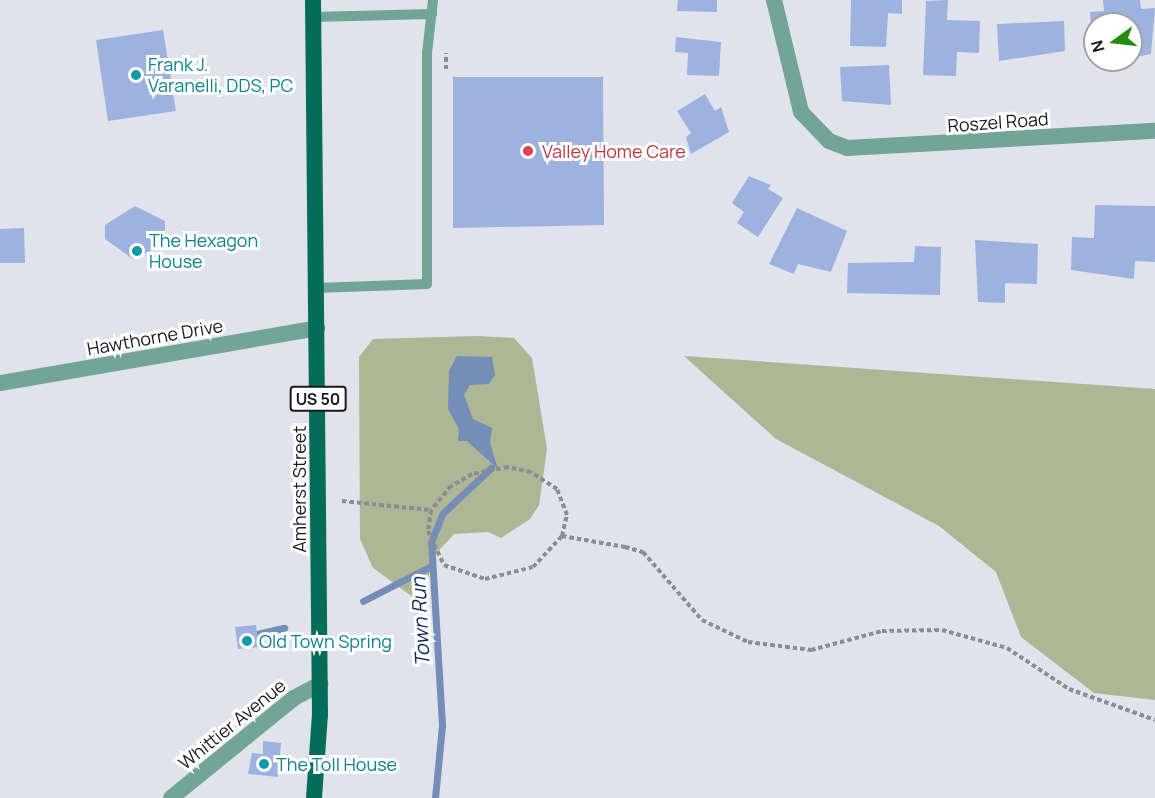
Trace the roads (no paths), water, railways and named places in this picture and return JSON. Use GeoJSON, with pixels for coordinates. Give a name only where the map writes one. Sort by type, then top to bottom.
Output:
{"type":"FeatureCollection","features":[{"type":"Feature","properties":{"kind":"main road","name":"Amherst Street"},"geometry":{"type":"LineString","coordinates":[[313,8],[320,684],[314,798]]}},
{"type":"Feature","properties":{"kind":"street","name":"Roszel Road"},"geometry":{"type":"LineString","coordinates":[[774,0],[801,112],[813,128],[844,147],[866,152],[1155,131]]}},
{"type":"Feature","properties":{"kind":"street","name":"Hawthorne Drive"},"geometry":{"type":"LineString","coordinates":[[0,383],[317,328]]}},
{"type":"Feature","properties":{"kind":"street","name":"Whittier Avenue"},"geometry":{"type":"LineString","coordinates":[[171,798],[294,698],[320,684]]}},
{"type":"Feature","properties":{"kind":"lane"},"geometry":{"type":"LineString","coordinates":[[317,288],[426,284],[427,53],[433,0]]}},
{"type":"Feature","properties":{"kind":"lane"},"geometry":{"type":"LineString","coordinates":[[313,8],[432,14]]}},
{"type":"Feature","properties":{"kind":"water"},"geometry":{"type":"Polygon","coordinates":[[[457,356],[492,357],[495,375],[489,384],[470,385],[464,395],[473,419],[492,428],[490,443],[498,469],[467,441],[458,441],[459,429],[448,409],[449,371],[457,356]]]}},
{"type":"Feature","properties":{"kind":"waterway","name":"Town Run"},"geometry":{"type":"LineString","coordinates":[[435,798],[442,725],[431,542],[443,513],[491,468]]}},
{"type":"Feature","properties":{"kind":"waterway"},"geometry":{"type":"LineString","coordinates":[[363,601],[431,566]]}},
{"type":"Feature","properties":{"kind":"waterway"},"geometry":{"type":"LineString","coordinates":[[257,634],[284,628]]}},
{"type":"Feature","properties":{"kind":"place","name":"Frank J. Varanelli, DDS, PC"},"geometry":{"type":"Point","coordinates":[136,75]}},
{"type":"Feature","properties":{"kind":"place","name":"Valley Home Care"},"geometry":{"type":"Point","coordinates":[528,151]}},
{"type":"Feature","properties":{"kind":"place","name":"The Hexagon House"},"geometry":{"type":"Point","coordinates":[137,251]}},
{"type":"Feature","properties":{"kind":"place","name":"Old Town Spring"},"geometry":{"type":"Point","coordinates":[247,641]}},
{"type":"Feature","properties":{"kind":"place","name":"The Toll House"},"geometry":{"type":"Point","coordinates":[264,764]}}]}
